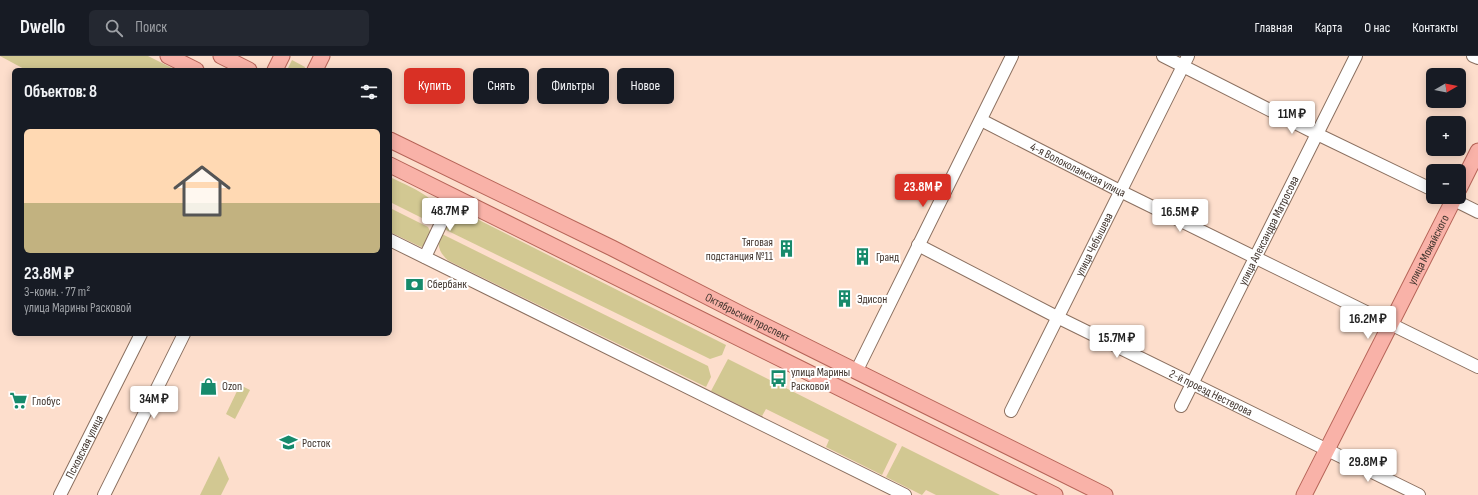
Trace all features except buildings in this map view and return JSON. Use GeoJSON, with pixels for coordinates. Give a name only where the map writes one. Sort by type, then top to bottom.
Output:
{"type":"FeatureCollection","features":[{"type":"Feature","properties":{"kind":"main road"},"geometry":{"type":"LineString","coordinates":[[168,56],[192,68]]}},
{"type":"Feature","properties":{"kind":"main road"},"geometry":{"type":"LineString","coordinates":[[221,56],[245,68]]}},
{"type":"Feature","properties":{"kind":"main road"},"geometry":{"type":"LineString","coordinates":[[276,68],[282,56]]}},
{"type":"Feature","properties":{"kind":"main road"},"geometry":{"type":"LineString","coordinates":[[316,68],[322,56]]}},
{"type":"Feature","properties":{"kind":"main road","name":"Октябрьский проспект"},"geometry":{"type":"LineString","coordinates":[[392,141],[612,248],[856,372],[1105,495]]}},
{"type":"Feature","properties":{"kind":"main road","name":"улица Можайского"},"geometry":{"type":"LineString","coordinates":[[1466,174],[1478,151]]}},
{"type":"Feature","properties":{"kind":"main road","name":"Октябрьский проспект"},"geometry":{"type":"LineString","coordinates":[[392,166],[1055,495]]}},
{"type":"Feature","properties":{"kind":"main road","name":"улица Можайского"},"geometry":{"type":"LineString","coordinates":[[1304,495],[1391,325],[1450,204]]}},
{"type":"Feature","properties":{"kind":"street"},"geometry":{"type":"LineString","coordinates":[[856,372],[1012,56]]}},
{"type":"Feature","properties":{"kind":"street"},"geometry":{"type":"LineString","coordinates":[[1163,56],[1185,61],[1317,134],[1426,187]]}},
{"type":"Feature","properties":{"kind":"street","name":"улица Александра Матросова"},"geometry":{"type":"LineString","coordinates":[[1181,406],[1356,56]]}},
{"type":"Feature","properties":{"kind":"street"},"geometry":{"type":"LineString","coordinates":[[1473,56],[1478,58]]}},
{"type":"Feature","properties":{"kind":"street","name":"улица Чебышева"},"geometry":{"type":"LineString","coordinates":[[1011,411],[1185,61]]}},
{"type":"Feature","properties":{"kind":"street","name":"4-я Волоколамская улица"},"geometry":{"type":"LineString","coordinates":[[981,120],[1120,191],[1478,367]]}},
{"type":"Feature","properties":{"kind":"street"},"geometry":{"type":"LineString","coordinates":[[425,257],[454,196]]}},
{"type":"Feature","properties":{"kind":"street"},"geometry":{"type":"LineString","coordinates":[[1466,204],[1478,212]]}},
{"type":"Feature","properties":{"kind":"street"},"geometry":{"type":"LineString","coordinates":[[392,241],[904,495]]}},
{"type":"Feature","properties":{"kind":"street","name":"2-й проезд Нестерова"},"geometry":{"type":"LineString","coordinates":[[918,245],[1057,317],[1419,495]]}},
{"type":"Feature","properties":{"kind":"street","name":"Псковская улица"},"geometry":{"type":"LineString","coordinates":[[60,495],[140,336]]}},
{"type":"Feature","properties":{"kind":"street"},"geometry":{"type":"LineString","coordinates":[[104,495],[183,336]]}},
{"type":"Feature","properties":{"kind":"shaded area"},"geometry":{"type":"Polygon","coordinates":[[[0,56],[148,56],[172,68],[22,68],[0,56]]]}},
{"type":"Feature","properties":{"kind":"shaded area"},"geometry":{"type":"Polygon","coordinates":[[[292,60],[305,67],[305,68],[288,68],[292,60]]]}},
{"type":"Feature","properties":{"kind":"shaded area"},"geometry":{"type":"Polygon","coordinates":[[[392,178],[415,189],[433,202],[438,211],[436,225],[392,203],[392,178]]]}},
{"type":"Feature","properties":{"kind":"shaded area"},"geometry":{"type":"Polygon","coordinates":[[[392,209],[428,227],[431,233],[425,244],[422,247],[392,233],[392,209]]]}},
{"type":"Feature","properties":{"kind":"shaded area"},"geometry":{"type":"Polygon","coordinates":[[[460,214],[471,216],[726,345],[722,355],[710,359],[444,229],[451,219],[460,214]]]}},
{"type":"Feature","properties":{"kind":"shaded area"},"geometry":{"type":"Polygon","coordinates":[[[442,234],[708,366],[711,377],[706,387],[449,261],[440,249],[439,241],[442,234]]]}},
{"type":"Feature","properties":{"kind":"shaded area"},"geometry":{"type":"Polygon","coordinates":[[[728,359],[897,444],[882,475],[826,447],[829,440],[766,409],[762,416],[711,391],[728,359]]]}},
{"type":"Feature","properties":{"kind":"shaded area"},"geometry":{"type":"Polygon","coordinates":[[[240,385],[250,390],[235,419],[226,414],[240,385]]]}},
{"type":"Feature","properties":{"kind":"shaded area"},"geometry":{"type":"Polygon","coordinates":[[[902,446],[1000,495],[936,495],[926,490],[922,495],[886,477],[902,446]]]}},
{"type":"Feature","properties":{"kind":"shaded area"},"geometry":{"type":"Polygon","coordinates":[[[219,456],[229,479],[221,495],[200,495],[219,456]]]}},
{"type":"Feature","properties":{"kind":"place","name":"Тяговая подстанция №11"},"geometry":{"type":"Point","coordinates":[786,249]}},
{"type":"Feature","properties":{"kind":"place","name":"Гранд"},"geometry":{"type":"Point","coordinates":[863,257]}},
{"type":"Feature","properties":{"kind":"place","name":"Сбербанк"},"geometry":{"type":"Point","coordinates":[414,284]}},
{"type":"Feature","properties":{"kind":"place","name":"Эдисон"},"geometry":{"type":"Point","coordinates":[844,299]}},
{"type":"Feature","properties":{"kind":"place","name":"улица Марины Расковой"},"geometry":{"type":"Point","coordinates":[778,379]}},
{"type":"Feature","properties":{"kind":"place","name":"Ozon"},"geometry":{"type":"Point","coordinates":[209,386]}},
{"type":"Feature","properties":{"kind":"place","name":"Глобус"},"geometry":{"type":"Point","coordinates":[19,401]}},
{"type":"Feature","properties":{"kind":"place","name":"Росток"},"geometry":{"type":"Point","coordinates":[289,443]}}]}
